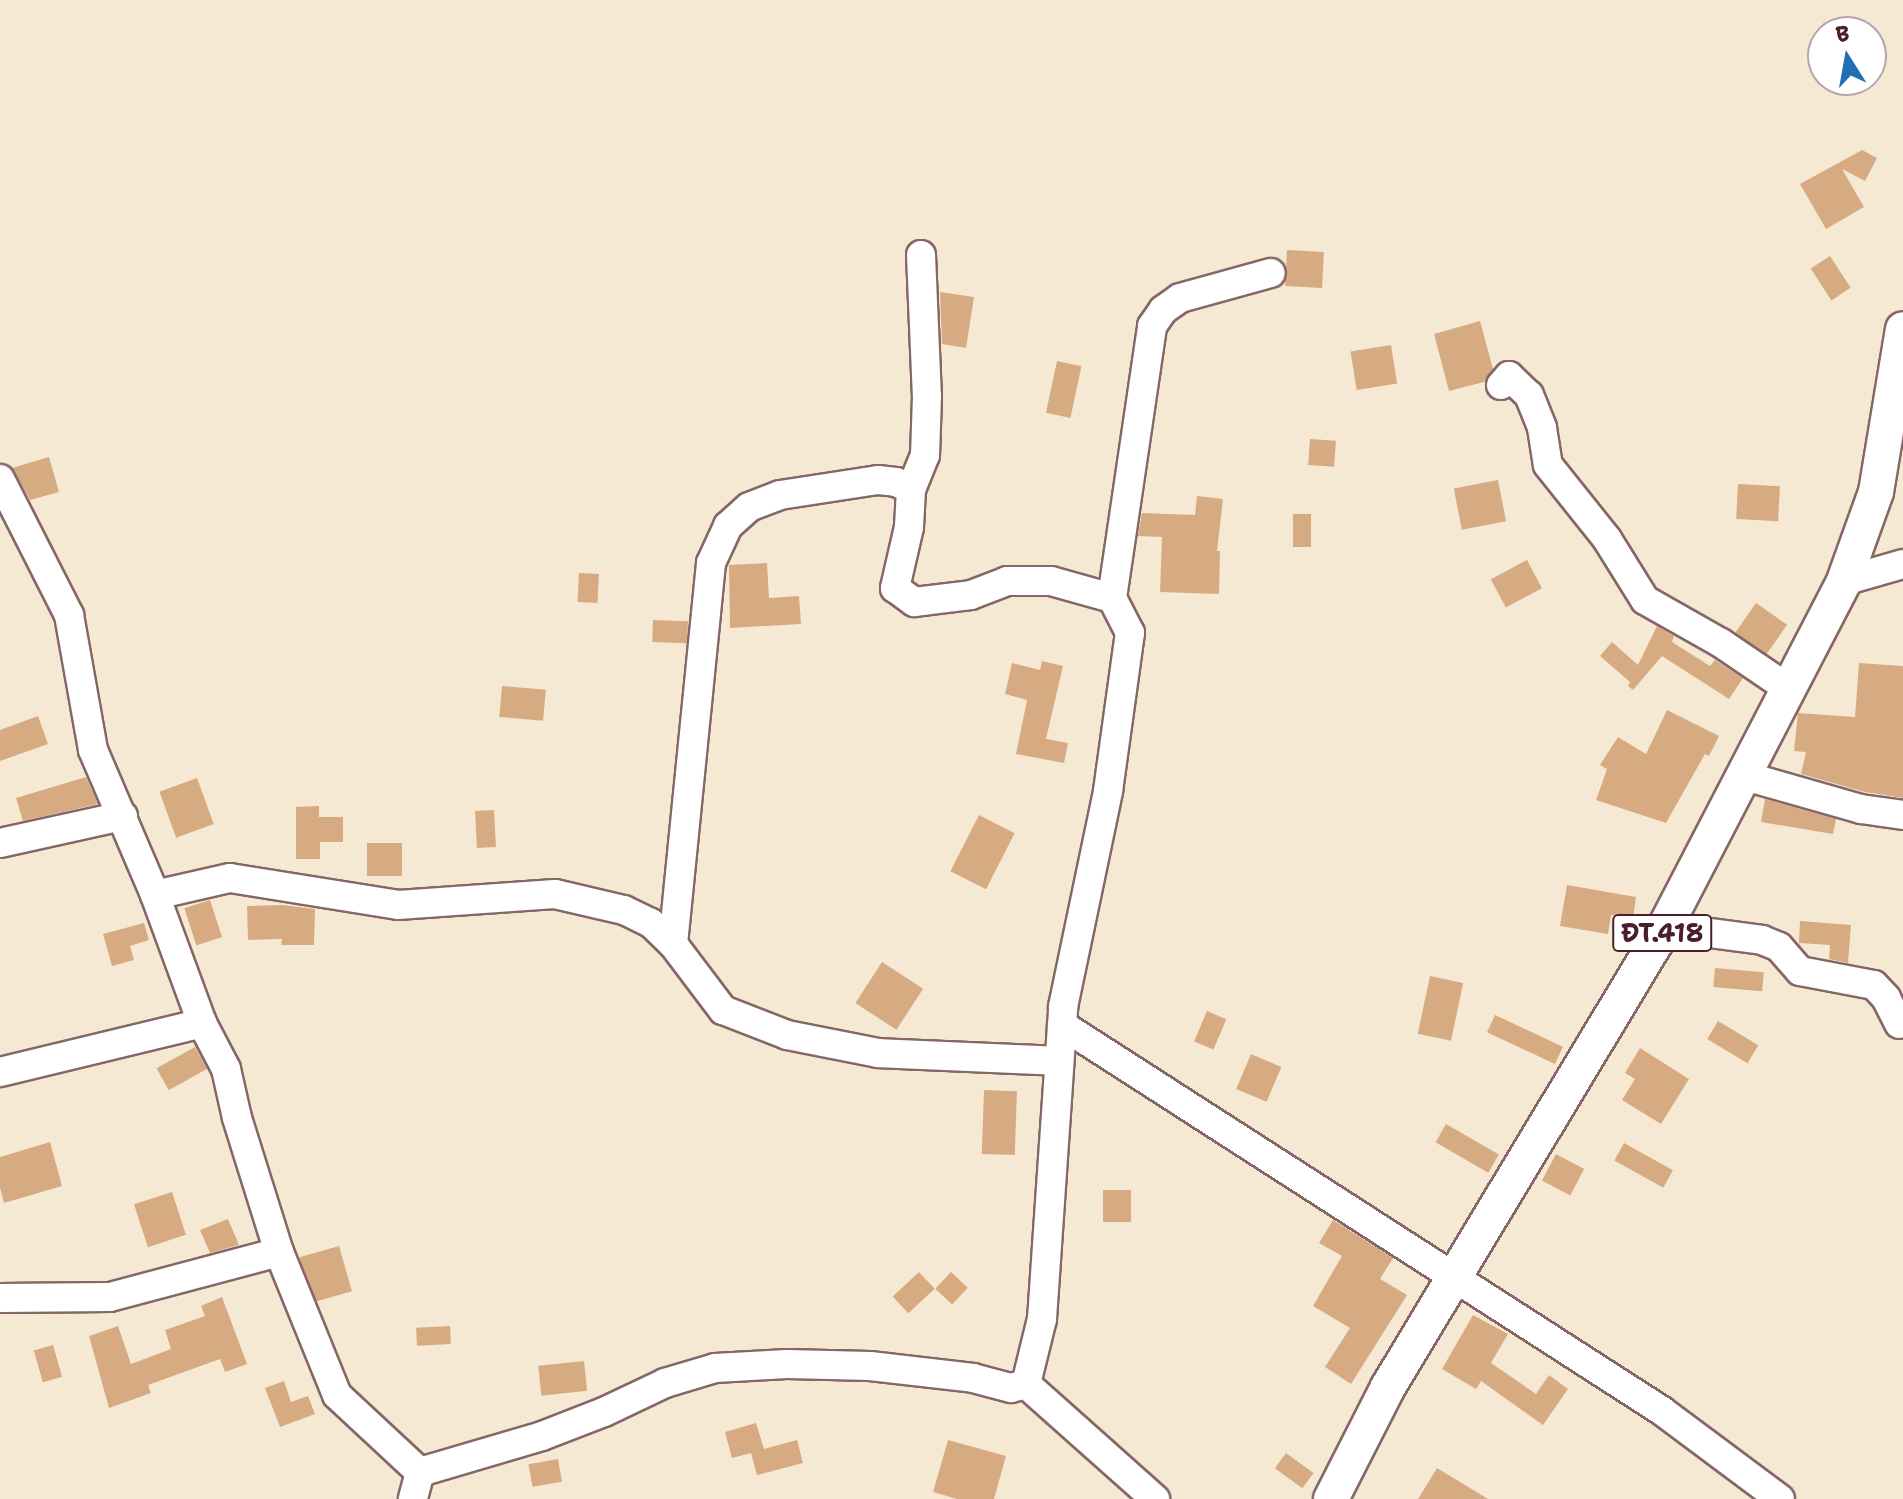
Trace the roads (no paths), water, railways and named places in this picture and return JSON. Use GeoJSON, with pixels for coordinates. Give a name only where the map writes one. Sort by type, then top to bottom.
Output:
{"type":"FeatureCollection","features":[{"type":"Feature","properties":{"kind":"main road","name":"ĐT.418"},"geometry":{"type":"LineString","coordinates":[[1331,1499],[1388,1387],[1665,927],[1745,776],[1786,687],[1844,581],[1876,492],[1903,329]]}},
{"type":"Feature","properties":{"kind":"street"},"geometry":{"type":"LineString","coordinates":[[921,255],[927,396],[925,455],[911,489],[909,527],[895,588],[914,602],[971,595],[1007,581],[1051,581],[1112,598]]}},
{"type":"Feature","properties":{"kind":"street"},"geometry":{"type":"LineString","coordinates":[[1026,1384],[1042,1319],[1062,1025],[1108,791],[1130,633],[1112,598],[1152,326],[1163,310],[1180,298],[1206,288],[1271,273]]}},
{"type":"Feature","properties":{"kind":"street"},"geometry":{"type":"LineString","coordinates":[[1501,385],[1509,376],[1529,395],[1542,428],[1548,465],[1607,539],[1645,600],[1721,643],[1786,687]]}},
{"type":"Feature","properties":{"kind":"street"},"geometry":{"type":"LineString","coordinates":[[0,479],[69,615],[93,750],[155,895],[202,1023],[226,1069],[237,1118],[279,1252],[337,1395],[417,1485],[604,1412],[665,1383],[715,1368],[787,1364],[870,1366],[973,1378],[1011,1388],[1026,1384]]}},
{"type":"Feature","properties":{"kind":"street"},"geometry":{"type":"LineString","coordinates":[[673,944],[711,563],[728,526],[749,507],[780,495],[878,480],[896,482],[911,489]]}},
{"type":"Feature","properties":{"kind":"street"},"geometry":{"type":"LineString","coordinates":[[1844,581],[1903,564]]}},
{"type":"Feature","properties":{"kind":"street"},"geometry":{"type":"LineString","coordinates":[[1745,776],[1861,809],[1903,815]]}},
{"type":"Feature","properties":{"kind":"street"},"geometry":{"type":"LineString","coordinates":[[0,843],[123,816]]}},
{"type":"Feature","properties":{"kind":"street"},"geometry":{"type":"LineString","coordinates":[[155,895],[230,878],[398,905],[555,894],[624,910],[651,923],[673,944],[723,1010],[787,1035],[878,1053],[1059,1061]]}},
{"type":"Feature","properties":{"kind":"street"},"geometry":{"type":"LineString","coordinates":[[1665,927],[1762,940],[1779,947],[1800,971],[1874,985],[1886,998],[1899,1024]]}},
{"type":"Feature","properties":{"kind":"street"},"geometry":{"type":"LineString","coordinates":[[0,1072],[202,1023]]}},
{"type":"Feature","properties":{"kind":"street"},"geometry":{"type":"LineString","coordinates":[[1062,1025],[1662,1411],[1780,1499]]}},
{"type":"Feature","properties":{"kind":"street"},"geometry":{"type":"LineString","coordinates":[[0,1298],[110,1297],[279,1252]]}},
{"type":"Feature","properties":{"kind":"street"},"geometry":{"type":"LineString","coordinates":[[1026,1384],[1155,1499]]}}]}
